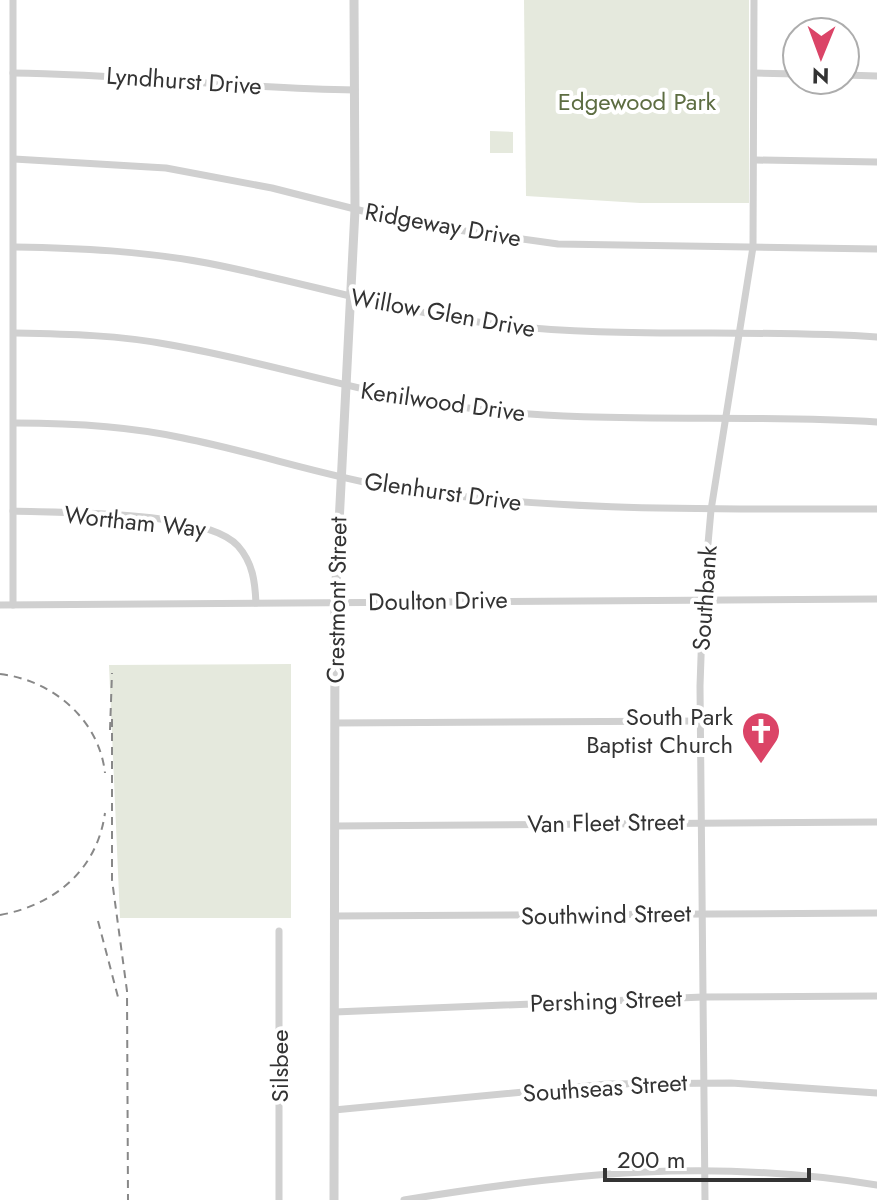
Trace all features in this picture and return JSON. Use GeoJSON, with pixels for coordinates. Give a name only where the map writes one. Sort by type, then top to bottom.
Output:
{"type":"FeatureCollection","features":[{"type":"Feature","properties":{"kind":"street"},"geometry":{"type":"LineString","coordinates":[[13,0],[13,605]]}},
{"type":"Feature","properties":{"kind":"street","name":"Crestmont Street"},"geometry":{"type":"LineString","coordinates":[[334,1200],[335,602],[355,210],[354,0]]}},
{"type":"Feature","properties":{"kind":"street","name":"Southbank"},"geometry":{"type":"LineString","coordinates":[[705,1200],[700,721],[703,600],[711,510],[753,247],[756,160],[754,0]]}},
{"type":"Feature","properties":{"kind":"street","name":"Lyndhurst Drive"},"geometry":{"type":"LineString","coordinates":[[13,73],[87,73],[258,87],[355,90]]}},
{"type":"Feature","properties":{"kind":"street"},"geometry":{"type":"LineString","coordinates":[[755,73],[781,74]]}},
{"type":"Feature","properties":{"kind":"street","name":"Ridgeway Drive"},"geometry":{"type":"LineString","coordinates":[[14,159],[166,168],[259,185],[355,210],[480,236],[558,244],[877,249]]}},
{"type":"Feature","properties":{"kind":"street"},"geometry":{"type":"LineString","coordinates":[[756,160],[877,162]]}},
{"type":"Feature","properties":{"kind":"street","name":"Willow Glen Drive"},"geometry":{"type":"LineString","coordinates":[[15,247],[95,249],[163,256],[255,273],[350,298],[554,332],[877,337]]}},
{"type":"Feature","properties":{"kind":"street","name":"Kenilwood Drive"},"geometry":{"type":"LineString","coordinates":[[15,333],[92,335],[170,344],[346,387],[460,407],[550,417],[877,422]]}},
{"type":"Feature","properties":{"kind":"street","name":"Glenhurst Drive"},"geometry":{"type":"LineString","coordinates":[[15,423],[91,425],[155,433],[339,478],[470,499],[545,506],[711,510],[877,509]]}},
{"type":"Feature","properties":{"kind":"street","name":"Wortham Way"},"geometry":{"type":"LineString","coordinates":[[13,511],[156,519],[210,528],[236,544],[244,554],[255,580],[256,603]]}},
{"type":"Feature","properties":{"kind":"street","name":"Doulton Drive"},"geometry":{"type":"LineString","coordinates":[[0,605],[877,599]]}},
{"type":"Feature","properties":{"kind":"street"},"geometry":{"type":"LineString","coordinates":[[335,723],[700,721]]}},
{"type":"Feature","properties":{"kind":"street","name":"Van Fleet Street"},"geometry":{"type":"LineString","coordinates":[[335,826],[877,822]]}},
{"type":"Feature","properties":{"kind":"street","name":"Southwind Street"},"geometry":{"type":"LineString","coordinates":[[335,916],[877,913]]}},
{"type":"Feature","properties":{"kind":"street","name":"Silsbee"},"geometry":{"type":"LineString","coordinates":[[279,931],[279,1200]]}},
{"type":"Feature","properties":{"kind":"street","name":"Pershing Street"},"geometry":{"type":"LineString","coordinates":[[335,1012],[703,997],[877,996]]}},
{"type":"Feature","properties":{"kind":"street","name":"Southseas Street"},"geometry":{"type":"LineString","coordinates":[[334,1110],[607,1084],[703,1082],[877,1093]]}},
{"type":"Feature","properties":{"kind":"street"},"geometry":{"type":"LineString","coordinates":[[404,1200],[558,1176],[706,1169],[773,1171],[877,1185]]}},
{"type":"Feature","properties":{"kind":"green space","name":"Edgewood Park"},"geometry":{"type":"Polygon","coordinates":[[[524,0],[749,0],[749,203],[640,203],[526,196],[524,0]]]}},
{"type":"Feature","properties":{"kind":"green space"},"geometry":{"type":"Polygon","coordinates":[[[490,131],[513,132],[513,153],[490,153],[490,131]]]}},
{"type":"Feature","properties":{"kind":"green space"},"geometry":{"type":"Polygon","coordinates":[[[291,664],[291,918],[120,918],[109,665],[291,664]]]}},
{"type":"Feature","properties":{"kind":"railway"},"geometry":{"type":"LineString","coordinates":[[110,730],[112,673]]}},
{"type":"Feature","properties":{"kind":"railway"},"geometry":{"type":"LineString","coordinates":[[0,674],[38,684],[70,706],[93,736],[105,773]]}},
{"type":"Feature","properties":{"kind":"railway"},"geometry":{"type":"LineString","coordinates":[[112,719],[112,880],[127,991],[128,1200]]}},
{"type":"Feature","properties":{"kind":"railway"},"geometry":{"type":"LineString","coordinates":[[0,915],[38,903],[70,882],[93,852],[105,813]]}},
{"type":"Feature","properties":{"kind":"railway"},"geometry":{"type":"LineString","coordinates":[[98,921],[118,997]]}},
{"type":"Feature","properties":{"kind":"place","name":"South Park Baptist Church"},"geometry":{"type":"Point","coordinates":[761,765]}}]}
